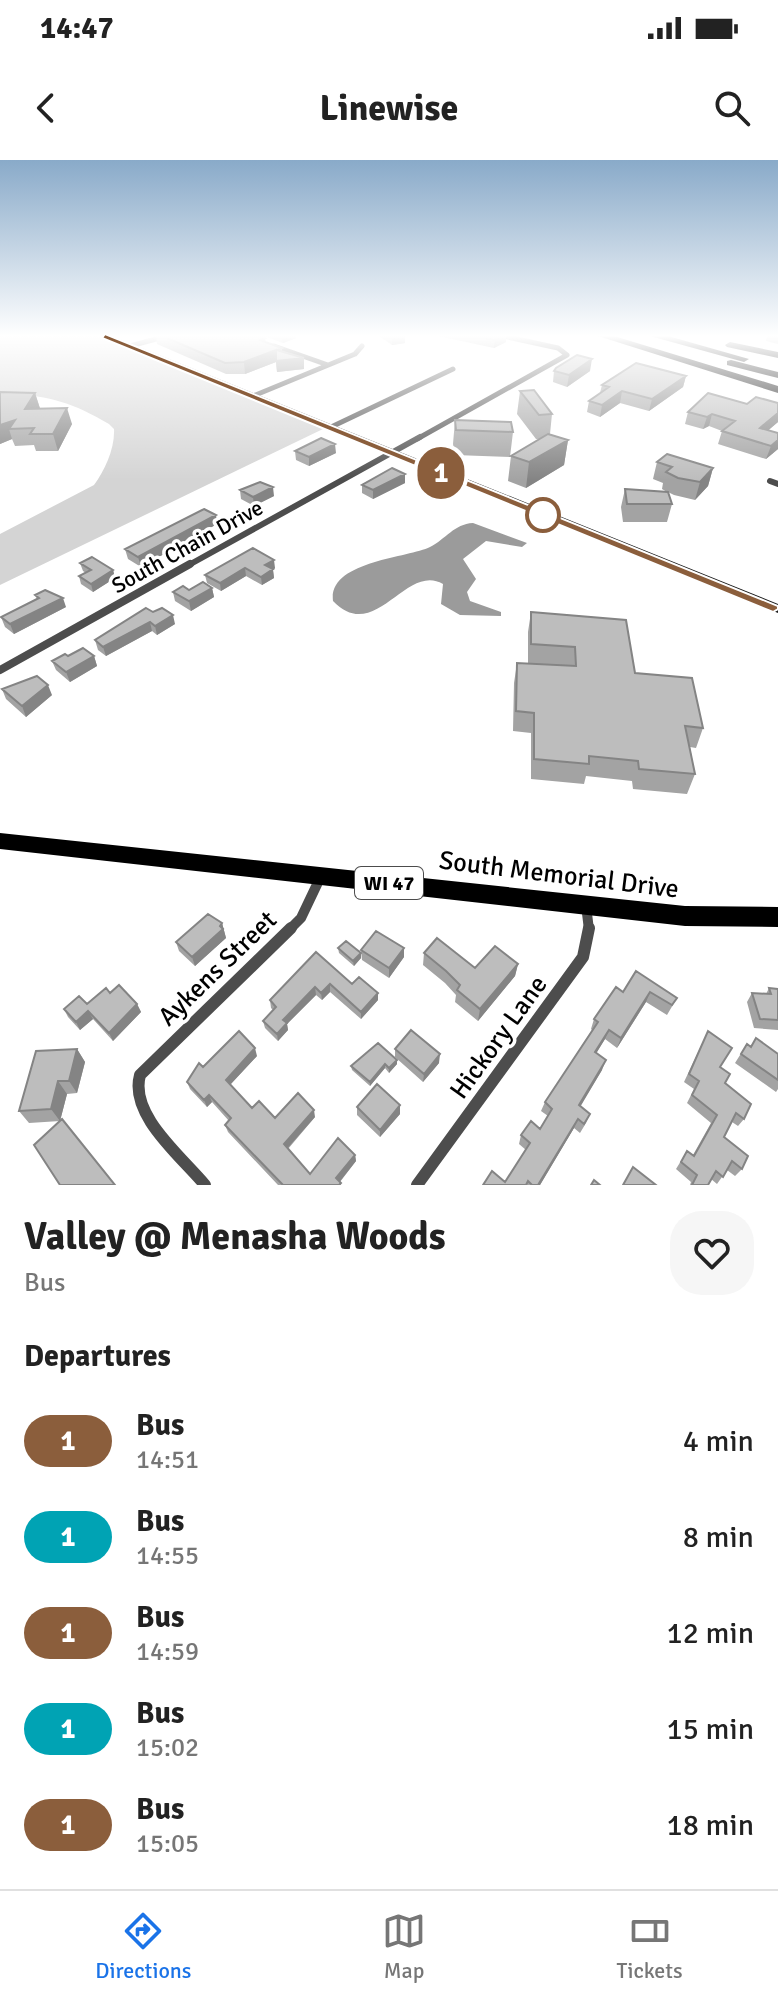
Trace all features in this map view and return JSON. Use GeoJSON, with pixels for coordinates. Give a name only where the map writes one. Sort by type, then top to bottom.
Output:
{"type":"FeatureCollection","features":[{"type":"Feature","properties":{"kind":"highway"},"geometry":{"type":"LineString","coordinates":[[758,384],[778,390]]}},
{"type":"Feature","properties":{"kind":"main road","name":"South Memorial Drive"},"geometry":{"type":"LineString","coordinates":[[0,841],[725,919],[778,917]]}},
{"type":"Feature","properties":{"kind":"street"},"geometry":{"type":"LineString","coordinates":[[223,384],[778,609]]}},
{"type":"Feature","properties":{"kind":"street"},"geometry":{"type":"LineString","coordinates":[[253,396],[282,384]]}},
{"type":"Feature","properties":{"kind":"street"},"geometry":{"type":"LineString","coordinates":[[329,428],[422,384]]}},
{"type":"Feature","properties":{"kind":"street","name":"South Chain Drive"},"geometry":{"type":"LineString","coordinates":[[0,670],[516,384]]}},
{"type":"Feature","properties":{"kind":"street"},"geometry":{"type":"LineString","coordinates":[[770,481],[778,484]]}},
{"type":"Feature","properties":{"kind":"street","name":"Aykens Street"},"geometry":{"type":"LineString","coordinates":[[205,1185],[142,1110],[136,1089],[149,1064],[301,918],[310,906],[321,875]]}},
{"type":"Feature","properties":{"kind":"street","name":"Hickory Lane"},"geometry":{"type":"LineString","coordinates":[[417,1185],[583,957],[589,928],[586,905]]}},
{"type":"Feature","properties":{"kind":"shaded area"},"geometry":{"type":"Polygon","coordinates":[[[0,384],[213,384],[323,429],[0,585],[0,534],[94,485],[113,444],[114,429],[95,416],[57,400],[0,395],[0,384]]]}},
{"type":"Feature","properties":{"kind":"shaded area"},"geometry":{"type":"Polygon","coordinates":[[[473,523],[527,543],[522,547],[486,541],[463,559],[476,579],[467,592],[470,601],[501,612],[501,616],[460,615],[441,604],[443,584],[429,580],[363,614],[348,612],[333,601],[335,588],[343,577],[356,569],[430,547],[455,529],[473,523]]]}},
{"type":"Feature","properties":{"kind":"building"},"geometry":{"type":"Polygon","coordinates":[[[674,384],[652,399],[622,391],[602,405],[589,401],[609,387],[602,385],[674,384]]]}},
{"type":"Feature","properties":{"kind":"building"},"geometry":{"type":"Polygon","coordinates":[[[534,390],[552,414],[539,415],[520,391],[534,390]]]}},
{"type":"Feature","properties":{"kind":"building"},"geometry":{"type":"Polygon","coordinates":[[[0,392],[35,393],[25,409],[67,408],[53,434],[30,434],[34,428],[9,429],[15,420],[0,425],[0,392]]]}},
{"type":"Feature","properties":{"kind":"building"},"geometry":{"type":"Polygon","coordinates":[[[708,393],[747,404],[756,397],[778,403],[778,413],[760,428],[778,433],[778,440],[771,446],[722,431],[735,421],[712,414],[707,417],[688,412],[708,393]]]}},
{"type":"Feature","properties":{"kind":"building"},"geometry":{"type":"Polygon","coordinates":[[[455,420],[511,422],[513,432],[456,430],[455,420]]]}},
{"type":"Feature","properties":{"kind":"building"},"geometry":{"type":"Polygon","coordinates":[[[548,434],[568,440],[529,462],[511,456],[548,434]]]}},
{"type":"Feature","properties":{"kind":"building"},"geometry":{"type":"Polygon","coordinates":[[[321,438],[335,444],[309,457],[295,451],[321,438]]]}},
{"type":"Feature","properties":{"kind":"building"},"geometry":{"type":"Polygon","coordinates":[[[667,454],[713,468],[700,482],[678,478],[666,472],[672,467],[657,462],[667,454]]]}},
{"type":"Feature","properties":{"kind":"building"},"geometry":{"type":"Polygon","coordinates":[[[392,468],[405,474],[373,490],[362,485],[392,468]]]}},
{"type":"Feature","properties":{"kind":"building"},"geometry":{"type":"Polygon","coordinates":[[[260,482],[273,487],[253,497],[240,490],[260,482]]]}},
{"type":"Feature","properties":{"kind":"building"},"geometry":{"type":"Polygon","coordinates":[[[625,489],[668,492],[672,504],[627,504],[625,489]]]}},
{"type":"Feature","properties":{"kind":"building"},"geometry":{"type":"Polygon","coordinates":[[[204,509],[216,515],[138,557],[125,549],[204,509]]]}},
{"type":"Feature","properties":{"kind":"building"},"geometry":{"type":"Polygon","coordinates":[[[253,548],[274,560],[265,565],[273,569],[261,577],[245,568],[220,583],[205,575],[253,548]]]}},
{"type":"Feature","properties":{"kind":"building"},"geometry":{"type":"Polygon","coordinates":[[[92,557],[113,570],[91,584],[79,576],[91,570],[80,563],[92,557]]]}},
{"type":"Feature","properties":{"kind":"building"},"geometry":{"type":"Polygon","coordinates":[[[203,582],[212,588],[189,601],[173,592],[183,586],[189,590],[203,582]]]}},
{"type":"Feature","properties":{"kind":"building"},"geometry":{"type":"Polygon","coordinates":[[[45,590],[63,598],[10,624],[1,617],[39,598],[35,595],[45,590]]]}},
{"type":"Feature","properties":{"kind":"building"},"geometry":{"type":"Polygon","coordinates":[[[146,608],[153,612],[162,608],[173,615],[155,626],[150,622],[103,647],[95,640],[146,608]]]}},
{"type":"Feature","properties":{"kind":"building"},"geometry":{"type":"Polygon","coordinates":[[[531,612],[626,620],[635,673],[692,678],[703,728],[685,726],[695,774],[639,769],[638,761],[589,756],[589,764],[534,759],[534,713],[516,711],[517,663],[576,666],[575,647],[531,644],[531,612]]]}},
{"type":"Feature","properties":{"kind":"building"},"geometry":{"type":"Polygon","coordinates":[[[83,648],[94,656],[66,672],[52,661],[65,654],[68,656],[83,648]]]}},
{"type":"Feature","properties":{"kind":"building"},"geometry":{"type":"Polygon","coordinates":[[[37,676],[48,685],[22,706],[2,689],[37,676]]]}},
{"type":"Feature","properties":{"kind":"building"},"geometry":{"type":"Polygon","coordinates":[[[208,914],[222,923],[220,926],[223,929],[192,957],[176,942],[208,914]]]}},
{"type":"Feature","properties":{"kind":"building"},"geometry":{"type":"Polygon","coordinates":[[[376,931],[404,948],[389,968],[361,950],[376,931]]]}},
{"type":"Feature","properties":{"kind":"building"},"geometry":{"type":"Polygon","coordinates":[[[437,938],[475,968],[495,946],[518,964],[480,1009],[457,990],[460,985],[446,971],[424,953],[437,938]]]}},
{"type":"Feature","properties":{"kind":"building"},"geometry":{"type":"Polygon","coordinates":[[[346,941],[361,953],[353,961],[338,948],[346,941]]]}},
{"type":"Feature","properties":{"kind":"building"},"geometry":{"type":"Polygon","coordinates":[[[316,952],[352,984],[359,977],[378,993],[361,1012],[330,984],[321,993],[315,987],[283,1020],[287,1023],[277,1034],[263,1021],[276,1007],[270,1000],[316,952]]]}},
{"type":"Feature","properties":{"kind":"building"},"geometry":{"type":"Polygon","coordinates":[[[636,971],[677,998],[672,1005],[650,992],[621,1038],[609,1030],[595,1052],[606,1060],[579,1105],[590,1114],[584,1124],[578,1119],[538,1185],[528,1181],[526,1185],[483,1185],[492,1171],[505,1182],[530,1143],[521,1135],[531,1121],[540,1129],[552,1109],[545,1102],[598,1022],[594,1019],[616,987],[623,992],[636,971]]]}},
{"type":"Feature","properties":{"kind":"building"},"geometry":{"type":"Polygon","coordinates":[[[119,985],[137,1004],[109,1033],[88,1011],[76,1022],[64,1009],[79,996],[87,1004],[106,988],[110,993],[119,985]]]}},
{"type":"Feature","properties":{"kind":"building"},"geometry":{"type":"Polygon","coordinates":[[[769,988],[778,989],[778,1020],[760,1019],[752,993],[771,994],[769,988]]]}},
{"type":"Feature","properties":{"kind":"building"},"geometry":{"type":"Polygon","coordinates":[[[411,1030],[440,1054],[424,1074],[395,1049],[411,1030]]]}},
{"type":"Feature","properties":{"kind":"building"},"geometry":{"type":"Polygon","coordinates":[[[239,1031],[255,1048],[226,1080],[252,1108],[259,1101],[275,1118],[298,1093],[314,1110],[284,1144],[310,1174],[338,1138],[355,1155],[336,1178],[341,1183],[339,1185],[283,1185],[225,1125],[231,1118],[209,1095],[204,1100],[187,1082],[199,1063],[203,1067],[239,1031]]]}},
{"type":"Feature","properties":{"kind":"building"},"geometry":{"type":"Polygon","coordinates":[[[708,1031],[732,1048],[720,1067],[730,1074],[725,1083],[751,1104],[744,1119],[736,1113],[724,1137],[748,1156],[742,1169],[732,1161],[723,1177],[716,1171],[708,1185],[692,1185],[697,1175],[681,1162],[687,1151],[694,1156],[717,1115],[692,1095],[699,1081],[689,1074],[708,1031]]]}},
{"type":"Feature","properties":{"kind":"building"},"geometry":{"type":"Polygon","coordinates":[[[756,1038],[778,1054],[778,1080],[741,1054],[747,1044],[751,1047],[756,1038]]]}},
{"type":"Feature","properties":{"kind":"building"},"geometry":{"type":"Polygon","coordinates":[[[378,1043],[397,1060],[389,1068],[385,1064],[370,1082],[351,1066],[378,1043]]]}},
{"type":"Feature","properties":{"kind":"building"},"geometry":{"type":"Polygon","coordinates":[[[77,1049],[69,1081],[58,1081],[51,1109],[19,1111],[36,1051],[77,1049]]]}},
{"type":"Feature","properties":{"kind":"building"},"geometry":{"type":"Polygon","coordinates":[[[377,1084],[400,1105],[380,1130],[357,1107],[377,1084]]]}},
{"type":"Feature","properties":{"kind":"building"},"geometry":{"type":"Polygon","coordinates":[[[62,1119],[115,1185],[60,1185],[34,1145],[62,1119]]]}},
{"type":"Feature","properties":{"kind":"building"},"geometry":{"type":"Polygon","coordinates":[[[633,1167],[656,1185],[623,1185],[633,1167]]]}},
{"type":"Feature","properties":{"kind":"bus line","name":"1"},"geometry":{"type":"LineString","coordinates":[[222,384],[778,609]]}}]}
